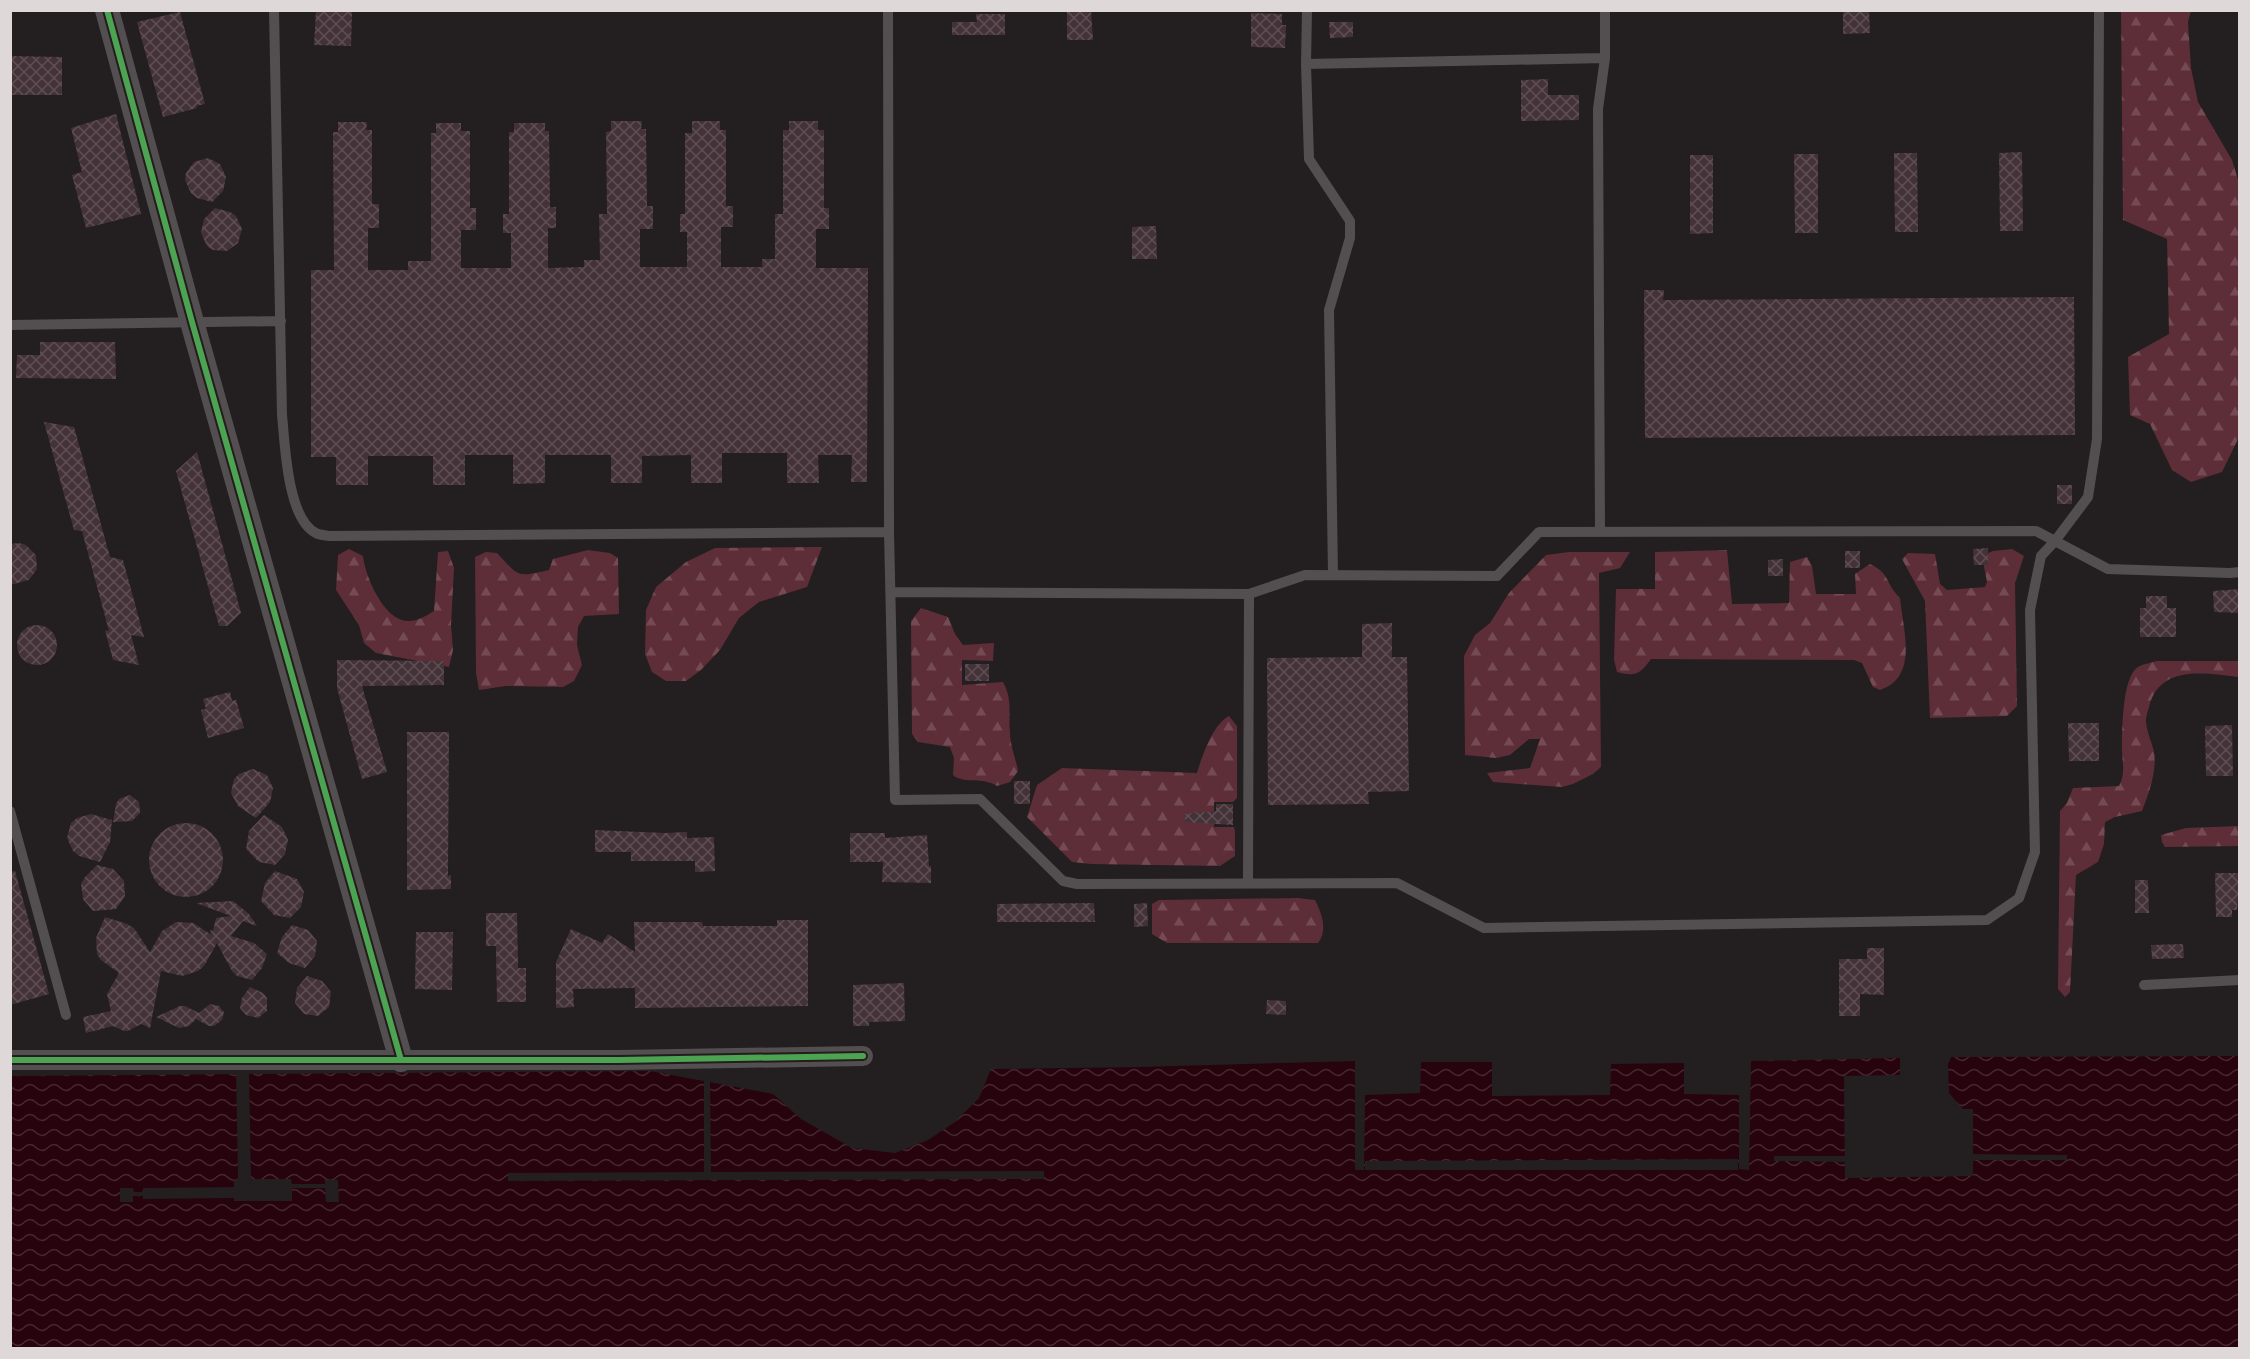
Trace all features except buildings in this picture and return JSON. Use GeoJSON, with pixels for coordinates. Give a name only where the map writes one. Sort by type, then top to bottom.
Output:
{"type":"FeatureCollection","features":[{"type":"Feature","properties":{"kind":"street"},"geometry":{"type":"LineString","coordinates":[[107,10],[192,322],[400,1060]]}},
{"type":"Feature","properties":{"kind":"street"},"geometry":{"type":"LineString","coordinates":[[10,1060],[400,1060],[863,1056]]}},
{"type":"Feature","properties":{"kind":"lane"},"geometry":{"type":"LineString","coordinates":[[274,10],[282,415],[288,479],[303,521],[315,533],[329,536],[889,532]]}},
{"type":"Feature","properties":{"kind":"lane"},"geometry":{"type":"LineString","coordinates":[[888,10],[889,532],[895,800],[981,799],[1063,881],[1077,884],[1397,883],[1484,928],[1987,920],[2019,898],[2035,852],[2030,610],[2042,556],[2088,496],[2097,439],[2099,10]]}},
{"type":"Feature","properties":{"kind":"lane"},"geometry":{"type":"LineString","coordinates":[[1307,10],[1309,159],[1350,221],[1350,238],[1329,310],[1333,575]]}},
{"type":"Feature","properties":{"kind":"lane"},"geometry":{"type":"LineString","coordinates":[[1600,532],[1598,109],[1605,58],[1605,10]]}},
{"type":"Feature","properties":{"kind":"lane"},"geometry":{"type":"LineString","coordinates":[[1306,64],[1605,58]]}},
{"type":"Feature","properties":{"kind":"lane"},"geometry":{"type":"LineString","coordinates":[[10,325],[281,321]]}},
{"type":"Feature","properties":{"kind":"lane"},"geometry":{"type":"LineString","coordinates":[[892,592],[1249,594],[1305,575],[1497,576],[1539,532],[2036,531],[2108,569],[2240,572]]}},
{"type":"Feature","properties":{"kind":"lane"},"geometry":{"type":"LineString","coordinates":[[1248,884],[1249,594]]}},
{"type":"Feature","properties":{"kind":"lane"},"geometry":{"type":"LineString","coordinates":[[10,811],[66,1015]]}},
{"type":"Feature","properties":{"kind":"lane"},"geometry":{"type":"LineString","coordinates":[[2144,985],[2240,980]]}},
{"type":"Feature","properties":{"kind":"green space"},"geometry":{"type":"Polygon","coordinates":[[[2121,11],[2191,11],[2188,22],[2191,68],[2198,102],[2232,160],[2239,183],[2239,437],[2222,472],[2191,482],[2172,470],[2150,424],[2130,415],[2128,357],[2169,334],[2167,239],[2123,220],[2121,11]]]}},
{"type":"Feature","properties":{"kind":"green space"},"geometry":{"type":"Polygon","coordinates":[[[822,547],[807,587],[759,602],[739,618],[720,650],[701,670],[686,681],[666,681],[652,672],[645,654],[646,610],[656,587],[686,562],[715,548],[822,547]]]}},
{"type":"Feature","properties":{"kind":"green space"},"geometry":{"type":"Polygon","coordinates":[[[349,549],[363,556],[372,585],[384,606],[399,619],[408,621],[419,619],[434,611],[438,552],[448,551],[454,568],[451,625],[453,650],[449,667],[376,653],[364,643],[359,625],[336,590],[338,555],[349,549]]]}},
{"type":"Feature","properties":{"kind":"green space"},"geometry":{"type":"Polygon","coordinates":[[[2012,549],[2024,556],[2015,583],[2017,706],[2007,716],[1930,718],[1925,601],[1902,559],[1908,553],[1935,554],[1940,584],[1947,590],[1985,587],[1987,582],[1982,556],[1993,551],[2012,549]]]}},
{"type":"Feature","properties":{"kind":"green space"},"geometry":{"type":"Polygon","coordinates":[[[588,550],[610,553],[618,558],[619,614],[584,616],[578,627],[577,645],[582,665],[574,681],[563,687],[506,686],[479,690],[476,673],[475,557],[486,552],[497,553],[514,571],[530,574],[549,570],[553,559],[588,550]]]}},
{"type":"Feature","properties":{"kind":"green space"},"geometry":{"type":"Polygon","coordinates":[[[1727,550],[1732,604],[1789,603],[1790,562],[1807,557],[1812,566],[1816,594],[1856,594],[1855,574],[1870,564],[1876,567],[1900,598],[1906,651],[1900,675],[1892,684],[1880,690],[1873,687],[1862,663],[1854,660],[1651,659],[1637,673],[1617,672],[1614,660],[1616,589],[1655,589],[1655,552],[1727,550]]]}},
{"type":"Feature","properties":{"kind":"green space"},"geometry":{"type":"Polygon","coordinates":[[[1569,552],[1630,552],[1620,568],[1599,573],[1601,767],[1593,774],[1562,787],[1493,782],[1487,773],[1530,768],[1540,739],[1529,739],[1510,755],[1496,758],[1465,755],[1464,656],[1475,635],[1490,623],[1509,593],[1546,555],[1569,552]]]}},
{"type":"Feature","properties":{"kind":"green space"},"geometry":{"type":"Polygon","coordinates":[[[921,608],[948,617],[955,634],[963,645],[994,643],[993,661],[962,660],[962,685],[1003,682],[1009,701],[1010,738],[1018,771],[1010,782],[997,786],[985,781],[958,778],[953,775],[954,758],[950,747],[918,742],[912,734],[911,621],[921,608]]]}},
{"type":"Feature","properties":{"kind":"green space"},"geometry":{"type":"Polygon","coordinates":[[[2156,661],[2239,661],[2239,677],[2185,674],[2163,684],[2154,693],[2146,720],[2154,752],[2154,767],[2150,789],[2142,811],[2115,817],[2105,822],[2104,844],[2098,862],[2076,875],[2070,992],[2065,997],[2058,989],[2060,811],[2067,803],[2073,788],[2119,786],[2123,772],[2123,718],[2129,682],[2138,667],[2156,661]]]}},
{"type":"Feature","properties":{"kind":"green space"},"geometry":{"type":"Polygon","coordinates":[[[1229,716],[1237,726],[1237,798],[1233,802],[1214,802],[1214,827],[1234,827],[1235,856],[1220,866],[1072,862],[1027,817],[1037,785],[1062,768],[1197,773],[1213,733],[1229,716]]]}},
{"type":"Feature","properties":{"kind":"green space"},"geometry":{"type":"Polygon","coordinates":[[[2239,826],[2239,846],[2165,847],[2162,842],[2161,835],[2186,828],[2239,826]]]}},
{"type":"Feature","properties":{"kind":"green space"},"geometry":{"type":"Polygon","coordinates":[[[1298,898],[1315,900],[1318,905],[1322,916],[1323,933],[1318,943],[1167,943],[1152,934],[1152,904],[1159,900],[1298,898]]]}},
{"type":"Feature","properties":{"kind":"water"},"geometry":{"type":"Polygon","coordinates":[[[2239,1056],[2239,1348],[11,1348],[10,1076],[650,1071],[773,1094],[801,1119],[852,1148],[895,1153],[928,1140],[955,1122],[979,1098],[991,1069],[1355,1061],[1355,1170],[1364,1170],[1365,1095],[1420,1093],[1421,1062],[1492,1062],[1492,1096],[1610,1095],[1611,1064],[1684,1063],[1684,1094],[1739,1095],[1739,1169],[1749,1170],[1751,1061],[1900,1058],[1900,1075],[1844,1076],[1845,1178],[1973,1176],[1973,1109],[1963,1109],[1949,1093],[1948,1064],[1951,1057],[2239,1056]]]}},
{"type":"Feature","properties":{"kind":"pier"},"geometry":{"type":"Polygon","coordinates":[[[236,1072],[249,1072],[251,1179],[291,1179],[292,1184],[325,1184],[325,1180],[338,1180],[339,1202],[326,1202],[325,1188],[292,1188],[292,1201],[234,1201],[234,1198],[143,1199],[143,1196],[133,1196],[133,1202],[120,1202],[120,1188],[133,1188],[134,1192],[142,1192],[143,1188],[234,1187],[234,1180],[238,1179],[236,1072]]]}},
{"type":"Feature","properties":{"kind":"pier"},"geometry":{"type":"Polygon","coordinates":[[[704,1078],[710,1079],[711,1172],[1044,1171],[1044,1179],[508,1181],[508,1173],[704,1172],[704,1078]]]}},
{"type":"Feature","properties":{"kind":"pier"},"geometry":{"type":"Polygon","coordinates":[[[1972,1154],[2067,1155],[2067,1160],[1972,1160],[1972,1154]]]}},
{"type":"Feature","properties":{"kind":"pier"},"geometry":{"type":"Polygon","coordinates":[[[1774,1156],[1848,1156],[1848,1162],[1774,1161],[1774,1156]]]}},
{"type":"Feature","properties":{"kind":"pier"},"geometry":{"type":"Polygon","coordinates":[[[1738,1159],[1738,1170],[1365,1170],[1365,1161],[1738,1159]]]}},
{"type":"Feature","properties":{"kind":"cycle path"},"geometry":{"type":"LineString","coordinates":[[107,10],[192,322],[401,1060]]}},
{"type":"Feature","properties":{"kind":"cycle path"},"geometry":{"type":"LineString","coordinates":[[10,1060],[619,1060],[863,1056]]}}]}
